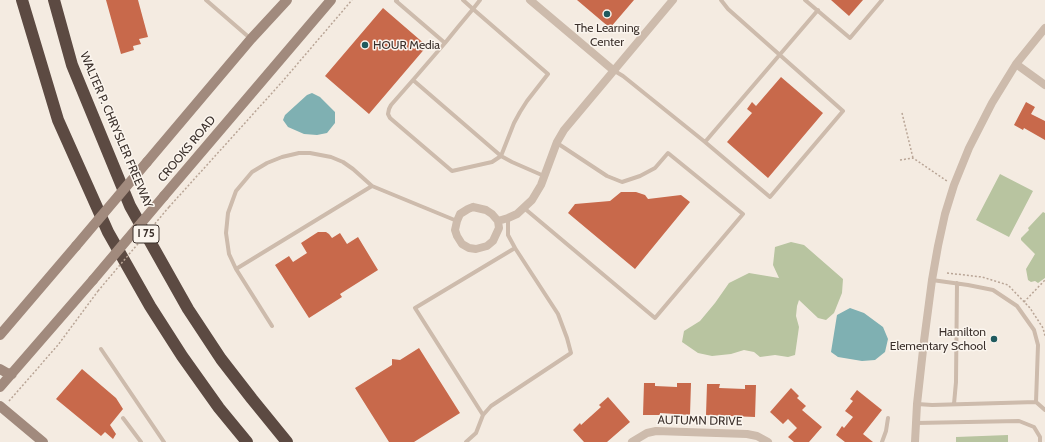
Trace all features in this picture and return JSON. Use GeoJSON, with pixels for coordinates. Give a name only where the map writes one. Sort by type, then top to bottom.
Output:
{"type":"FeatureCollection","features":[{"type":"Feature","properties":{"kind":"highway","name":"I 75"},"geometry":{"type":"LineString","coordinates":[[22,0],[58,120],[108,232],[150,306],[182,356],[219,408],[247,442]]}},
{"type":"Feature","properties":{"kind":"highway","name":"WALTER P. CHRYSLER FREEWAY"},"geometry":{"type":"LineString","coordinates":[[54,0],[72,65],[130,206],[188,309],[221,359],[287,442]]}},
{"type":"Feature","properties":{"kind":"main road","name":"CROOKS ROAD"},"geometry":{"type":"LineString","coordinates":[[0,335],[251,39],[287,0]]}},
{"type":"Feature","properties":{"kind":"main road","name":"CROOKS ROAD"},"geometry":{"type":"LineString","coordinates":[[0,387],[93,280],[330,0]]}},
{"type":"Feature","properties":{"kind":"main road"},"geometry":{"type":"LineString","coordinates":[[0,368],[7,373],[12,374]]}},
{"type":"Feature","properties":{"kind":"main road"},"geometry":{"type":"LineString","coordinates":[[0,406],[44,442]]}},
{"type":"Feature","properties":{"kind":"street"},"geometry":{"type":"LineString","coordinates":[[530,0],[613,70]]}},
{"type":"Feature","properties":{"kind":"street"},"geometry":{"type":"LineString","coordinates":[[498,220],[508,218],[524,208],[536,194],[557,142],[571,121],[673,0]]}},
{"type":"Feature","properties":{"kind":"street"},"geometry":{"type":"LineString","coordinates":[[915,442],[917,404],[932,280],[945,214],[959,171],[983,120],[1016,64],[1045,28]]}},
{"type":"Feature","properties":{"kind":"street"},"geometry":{"type":"LineString","coordinates":[[1016,64],[1045,85]]}},
{"type":"Feature","properties":{"kind":"street"},"geometry":{"type":"LineString","coordinates":[[474,207],[486,210],[498,220],[499,228],[493,241],[488,246],[476,249],[469,248],[459,240],[455,230],[457,220],[464,211],[474,207]]}},
{"type":"Feature","properties":{"kind":"street","name":"AUTUMN DRIVE"},"geometry":{"type":"LineString","coordinates":[[632,442],[647,433],[656,431],[747,434],[757,436],[768,442]]}},
{"type":"Feature","properties":{"kind":"lane"},"geometry":{"type":"LineString","coordinates":[[206,0],[251,39]]}},
{"type":"Feature","properties":{"kind":"lane"},"geometry":{"type":"LineString","coordinates":[[397,0],[396,1],[445,43]]}},
{"type":"Feature","properties":{"kind":"lane"},"geometry":{"type":"LineString","coordinates":[[463,0],[473,9],[548,74],[520,112],[501,156],[492,162],[452,171],[390,118],[388,114],[391,105],[445,43],[473,9],[480,0]]}},
{"type":"Feature","properties":{"kind":"lane"},"geometry":{"type":"LineString","coordinates":[[613,70],[623,76],[705,142],[770,197],[843,111],[779,56],[728,9],[721,0]]}},
{"type":"Feature","properties":{"kind":"lane"},"geometry":{"type":"LineString","coordinates":[[805,0],[850,38],[882,0]]}},
{"type":"Feature","properties":{"kind":"lane"},"geometry":{"type":"LineString","coordinates":[[705,142],[818,10]]}},
{"type":"Feature","properties":{"kind":"lane"},"geometry":{"type":"LineString","coordinates":[[413,80],[501,156],[544,176]]}},
{"type":"Feature","properties":{"kind":"lane"},"geometry":{"type":"LineString","coordinates":[[524,208],[655,318],[743,214],[668,153],[655,168],[640,176],[622,182],[606,176],[557,142]]}},
{"type":"Feature","properties":{"kind":"lane"},"geometry":{"type":"LineString","coordinates":[[272,326],[236,269],[229,254],[227,243],[228,213],[233,198],[240,185],[252,172],[258,168],[274,160],[292,154],[321,154],[343,162],[372,186],[457,220]]}},
{"type":"Feature","properties":{"kind":"lane"},"geometry":{"type":"LineString","coordinates":[[236,269],[372,186]]}},
{"type":"Feature","properties":{"kind":"lane"},"geometry":{"type":"LineString","coordinates":[[466,442],[476,433],[483,415],[491,406],[570,353],[568,338],[558,314],[508,235],[508,218]]}},
{"type":"Feature","properties":{"kind":"lane"},"geometry":{"type":"LineString","coordinates":[[483,415],[415,308],[515,248]]}},
{"type":"Feature","properties":{"kind":"lane"},"geometry":{"type":"LineString","coordinates":[[932,280],[993,290],[1017,306],[1034,330],[1038,345],[1036,402]]}},
{"type":"Feature","properties":{"kind":"lane"},"geometry":{"type":"LineString","coordinates":[[954,404],[956,382],[957,283]]}},
{"type":"Feature","properties":{"kind":"lane"},"geometry":{"type":"LineString","coordinates":[[100,349],[164,442]]}},
{"type":"Feature","properties":{"kind":"lane"},"geometry":{"type":"LineString","coordinates":[[917,404],[1036,402],[1045,410]]}},
{"type":"Feature","properties":{"kind":"lane"},"geometry":{"type":"LineString","coordinates":[[123,418],[140,442]]}},
{"type":"Feature","properties":{"kind":"lane"},"geometry":{"type":"LineString","coordinates":[[882,442],[886,431],[888,418]]}},
{"type":"Feature","properties":{"kind":"lane"},"geometry":{"type":"LineString","coordinates":[[916,423],[1019,421],[1034,427],[1040,437],[1040,442]]}},
{"type":"Feature","properties":{"kind":"path"},"geometry":{"type":"LineString","coordinates":[[11,399],[58,345],[98,291],[169,207],[282,82],[352,0]]}},
{"type":"Feature","properties":{"kind":"path"},"geometry":{"type":"LineString","coordinates":[[902,113],[913,158],[948,182]]}},
{"type":"Feature","properties":{"kind":"path"},"geometry":{"type":"LineString","coordinates":[[900,160],[913,158]]}},
{"type":"Feature","properties":{"kind":"path"},"geometry":{"type":"LineString","coordinates":[[1024,302],[1045,280]]}},
{"type":"Feature","properties":{"kind":"green space"},"geometry":{"type":"Polygon","coordinates":[[[1000,174],[1033,191],[1009,237],[976,220],[1000,174]]]}},
{"type":"Feature","properties":{"kind":"green space"},"geometry":{"type":"Polygon","coordinates":[[[1043,212],[1045,213],[1045,278],[1038,283],[1028,280],[1026,269],[1035,254],[1021,240],[1021,238],[1043,212]]]}},
{"type":"Feature","properties":{"kind":"green space"},"geometry":{"type":"Polygon","coordinates":[[[791,242],[804,245],[843,279],[842,293],[834,313],[826,320],[818,318],[799,300],[796,316],[799,327],[795,355],[788,357],[775,355],[760,357],[754,352],[744,350],[731,354],[712,356],[698,353],[682,342],[684,331],[700,321],[729,283],[749,273],[779,278],[773,265],[775,247],[791,242]]]}},
{"type":"Feature","properties":{"kind":"green space"},"geometry":{"type":"Polygon","coordinates":[[[1008,435],[1008,442],[956,442],[956,437],[1008,435]]]}},
{"type":"Feature","properties":{"kind":"water"},"geometry":{"type":"Polygon","coordinates":[[[312,93],[320,97],[335,112],[335,123],[327,133],[317,135],[304,134],[288,127],[283,120],[285,115],[307,95],[312,93]]]}},
{"type":"Feature","properties":{"kind":"water"},"geometry":{"type":"Polygon","coordinates":[[[850,308],[864,313],[883,327],[888,339],[885,352],[875,360],[862,361],[838,357],[831,352],[837,315],[850,308]]]}},
{"type":"Feature","properties":{"kind":"building"},"geometry":{"type":"Polygon","coordinates":[[[106,0],[138,0],[148,37],[139,39],[141,44],[133,46],[134,50],[121,54],[106,0]]]}},
{"type":"Feature","properties":{"kind":"building","name":"The Learning Center"},"geometry":{"type":"Polygon","coordinates":[[[577,0],[634,0],[610,28],[577,0]]]}},
{"type":"Feature","properties":{"kind":"building"},"geometry":{"type":"Polygon","coordinates":[[[831,0],[863,0],[849,16],[831,0]]]}},
{"type":"Feature","properties":{"kind":"building"},"geometry":{"type":"Polygon","coordinates":[[[383,8],[427,46],[369,114],[325,76],[383,8]]]}},
{"type":"Feature","properties":{"kind":"building"},"geometry":{"type":"Polygon","coordinates":[[[781,77],[823,113],[768,178],[727,142],[752,113],[747,109],[752,102],[756,106],[781,77]]]}},
{"type":"Feature","properties":{"kind":"building"},"geometry":{"type":"Polygon","coordinates":[[[1026,102],[1035,107],[1031,114],[1045,121],[1045,140],[1024,128],[1023,130],[1014,125],[1026,102]]]}},
{"type":"Feature","properties":{"kind":"building"},"geometry":{"type":"Polygon","coordinates":[[[621,192],[636,192],[645,195],[648,199],[681,195],[690,202],[635,269],[568,213],[575,204],[610,201],[621,192]]]}},
{"type":"Feature","properties":{"kind":"building"},"geometry":{"type":"Polygon","coordinates":[[[318,232],[326,232],[332,238],[340,233],[347,244],[358,237],[378,270],[340,294],[342,297],[309,318],[275,265],[289,256],[293,262],[307,253],[301,243],[318,232]]]}},
{"type":"Feature","properties":{"kind":"building"},"geometry":{"type":"Polygon","coordinates":[[[419,348],[460,413],[414,442],[389,442],[355,388],[392,365],[392,359],[400,360],[419,348]]]}},
{"type":"Feature","properties":{"kind":"building"},"geometry":{"type":"Polygon","coordinates":[[[82,369],[116,398],[123,409],[110,425],[116,434],[113,439],[105,432],[101,436],[56,399],[82,369]]]}},
{"type":"Feature","properties":{"kind":"building"},"geometry":{"type":"Polygon","coordinates":[[[644,383],[655,383],[655,386],[677,387],[677,383],[691,383],[690,415],[660,413],[660,415],[643,415],[644,383]]]}},
{"type":"Feature","properties":{"kind":"building"},"geometry":{"type":"Polygon","coordinates":[[[707,384],[720,384],[719,388],[745,389],[745,385],[756,385],[755,417],[706,415],[707,384]]]}},
{"type":"Feature","properties":{"kind":"building"},"geometry":{"type":"Polygon","coordinates":[[[791,388],[799,396],[797,398],[806,406],[802,410],[822,427],[809,442],[794,442],[788,437],[797,428],[788,419],[783,424],[770,412],[791,388]]]}},
{"type":"Feature","properties":{"kind":"building"},"geometry":{"type":"Polygon","coordinates":[[[857,390],[882,410],[863,434],[873,442],[845,442],[836,435],[842,426],[844,428],[853,417],[845,411],[853,401],[850,399],[857,390]]]}},
{"type":"Feature","properties":{"kind":"building"},"geometry":{"type":"Polygon","coordinates":[[[608,397],[630,422],[607,442],[584,442],[573,430],[580,423],[581,425],[601,407],[599,405],[608,397]]]}},
{"type":"Feature","properties":{"kind":"place","name":"The Learning Center"},"geometry":{"type":"Point","coordinates":[607,14]}},
{"type":"Feature","properties":{"kind":"place","name":"HOUR Media"},"geometry":{"type":"Point","coordinates":[365,45]}},
{"type":"Feature","properties":{"kind":"place","name":"Hamilton Elementary School"},"geometry":{"type":"Point","coordinates":[994,339]}}]}
